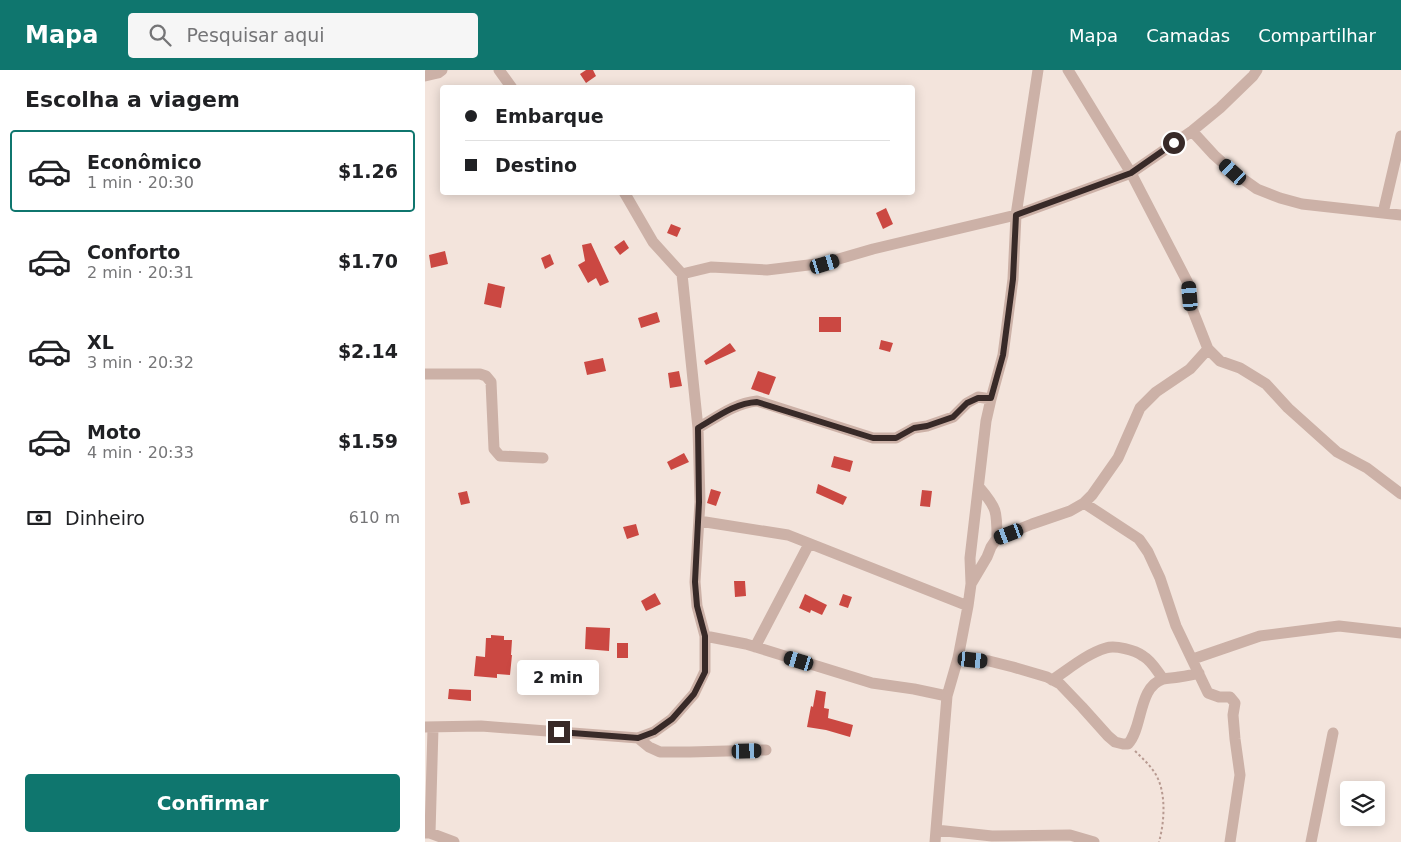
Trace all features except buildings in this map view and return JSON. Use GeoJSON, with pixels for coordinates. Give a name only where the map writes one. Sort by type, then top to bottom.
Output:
{"type":"FeatureCollection","features":[{"type":"Feature","properties":{"kind":"street"},"geometry":{"type":"LineString","coordinates":[[425,76],[442,70]]}},
{"type":"Feature","properties":{"kind":"street"},"geometry":{"type":"LineString","coordinates":[[499,70],[510,85]]}},
{"type":"Feature","properties":{"kind":"street"},"geometry":{"type":"LineString","coordinates":[[1038,70],[1016,215],[1013,279],[1003,355],[986,421],[971,558],[969,606],[947,696],[936,836],[1070,835],[1094,842]]}},
{"type":"Feature","properties":{"kind":"street"},"geometry":{"type":"LineString","coordinates":[[1068,70],[1131,173],[1189,285],[1191,306],[1208,349],[1220,361],[1239,368],[1266,384],[1288,408],[1337,452],[1367,468],[1401,494]]}},
{"type":"Feature","properties":{"kind":"street"},"geometry":{"type":"LineString","coordinates":[[682,274],[711,267],[767,270],[825,264],[873,249],[1016,215],[1131,173],[1192,131],[1220,108],[1257,70]]}},
{"type":"Feature","properties":{"kind":"street"},"geometry":{"type":"LineString","coordinates":[[1192,131],[1233,172],[1257,189],[1302,204],[1401,216]]}},
{"type":"Feature","properties":{"kind":"street"},"geometry":{"type":"LineString","coordinates":[[1383,213],[1401,136]]}},
{"type":"Feature","properties":{"kind":"street"},"geometry":{"type":"LineString","coordinates":[[454,842],[428,833],[429,728],[481,726],[638,738],[654,732],[672,719],[694,694],[705,672],[705,636],[697,606],[695,582],[699,521],[698,428],[682,274],[653,242],[626,195]]}},
{"type":"Feature","properties":{"kind":"street"},"geometry":{"type":"LineString","coordinates":[[997,538],[1070,511],[1084,503],[1092,495],[1118,458],[1140,408],[1156,392],[1190,369],[1208,349]]}},
{"type":"Feature","properties":{"kind":"street"},"geometry":{"type":"LineString","coordinates":[[425,374],[479,374],[486,376],[491,382],[494,449],[496,453],[500,456],[543,458]]}},
{"type":"Feature","properties":{"kind":"street"},"geometry":{"type":"LineString","coordinates":[[698,428],[735,406],[746,402],[757,402],[873,438],[896,438],[914,428],[927,426],[953,417],[967,403],[978,398],[991,398]]}},
{"type":"Feature","properties":{"kind":"street"},"geometry":{"type":"LineString","coordinates":[[971,584],[997,538],[997,514],[991,501],[979,487]]}},
{"type":"Feature","properties":{"kind":"street"},"geometry":{"type":"LineString","coordinates":[[1084,503],[1139,539],[1148,552],[1160,578],[1176,626],[1208,693],[1230,697],[1235,703],[1233,715],[1240,775],[1229,842]]}},
{"type":"Feature","properties":{"kind":"street"},"geometry":{"type":"LineString","coordinates":[[699,521],[789,536],[969,606]]}},
{"type":"Feature","properties":{"kind":"street"},"geometry":{"type":"LineString","coordinates":[[755,647],[809,544]]}},
{"type":"Feature","properties":{"kind":"street"},"geometry":{"type":"LineString","coordinates":[[1193,659],[1260,636],[1339,626],[1401,633]]}},
{"type":"Feature","properties":{"kind":"street"},"geometry":{"type":"LineString","coordinates":[[705,636],[755,647],[872,682],[947,696]]}},
{"type":"Feature","properties":{"kind":"street"},"geometry":{"type":"LineString","coordinates":[[1052,680],[1107,647],[1126,648],[1142,655],[1150,661],[1163,679]]}},
{"type":"Feature","properties":{"kind":"street"},"geometry":{"type":"LineString","coordinates":[[957,658],[989,661],[1013,666],[1060,684],[1108,736],[1115,742],[1123,744],[1128,744],[1133,739],[1144,702],[1149,691],[1157,683],[1163,679],[1199,673]]}},
{"type":"Feature","properties":{"kind":"street"},"geometry":{"type":"LineString","coordinates":[[1311,842],[1333,733]]}},
{"type":"Feature","properties":{"kind":"street"},"geometry":{"type":"LineString","coordinates":[[638,738],[649,747],[660,752],[766,750]]}},
{"type":"Feature","properties":{"kind":"path"},"geometry":{"type":"LineString","coordinates":[[1128,744],[1153,770],[1161,787],[1164,818],[1159,842]]}},
{"type":"Feature","properties":{"kind":"route"},"geometry":{"type":"LineString","coordinates":[[559,732],[638,738],[654,732],[672,719],[694,694],[705,672],[705,636],[697,606],[695,582],[699,502],[698,428],[735,406],[746,402],[757,402],[873,438],[896,438],[914,428],[927,426],[953,417],[967,403],[978,398],[991,398],[1003,355],[1013,279],[1016,215],[1131,173],[1174,143]]}}]}
